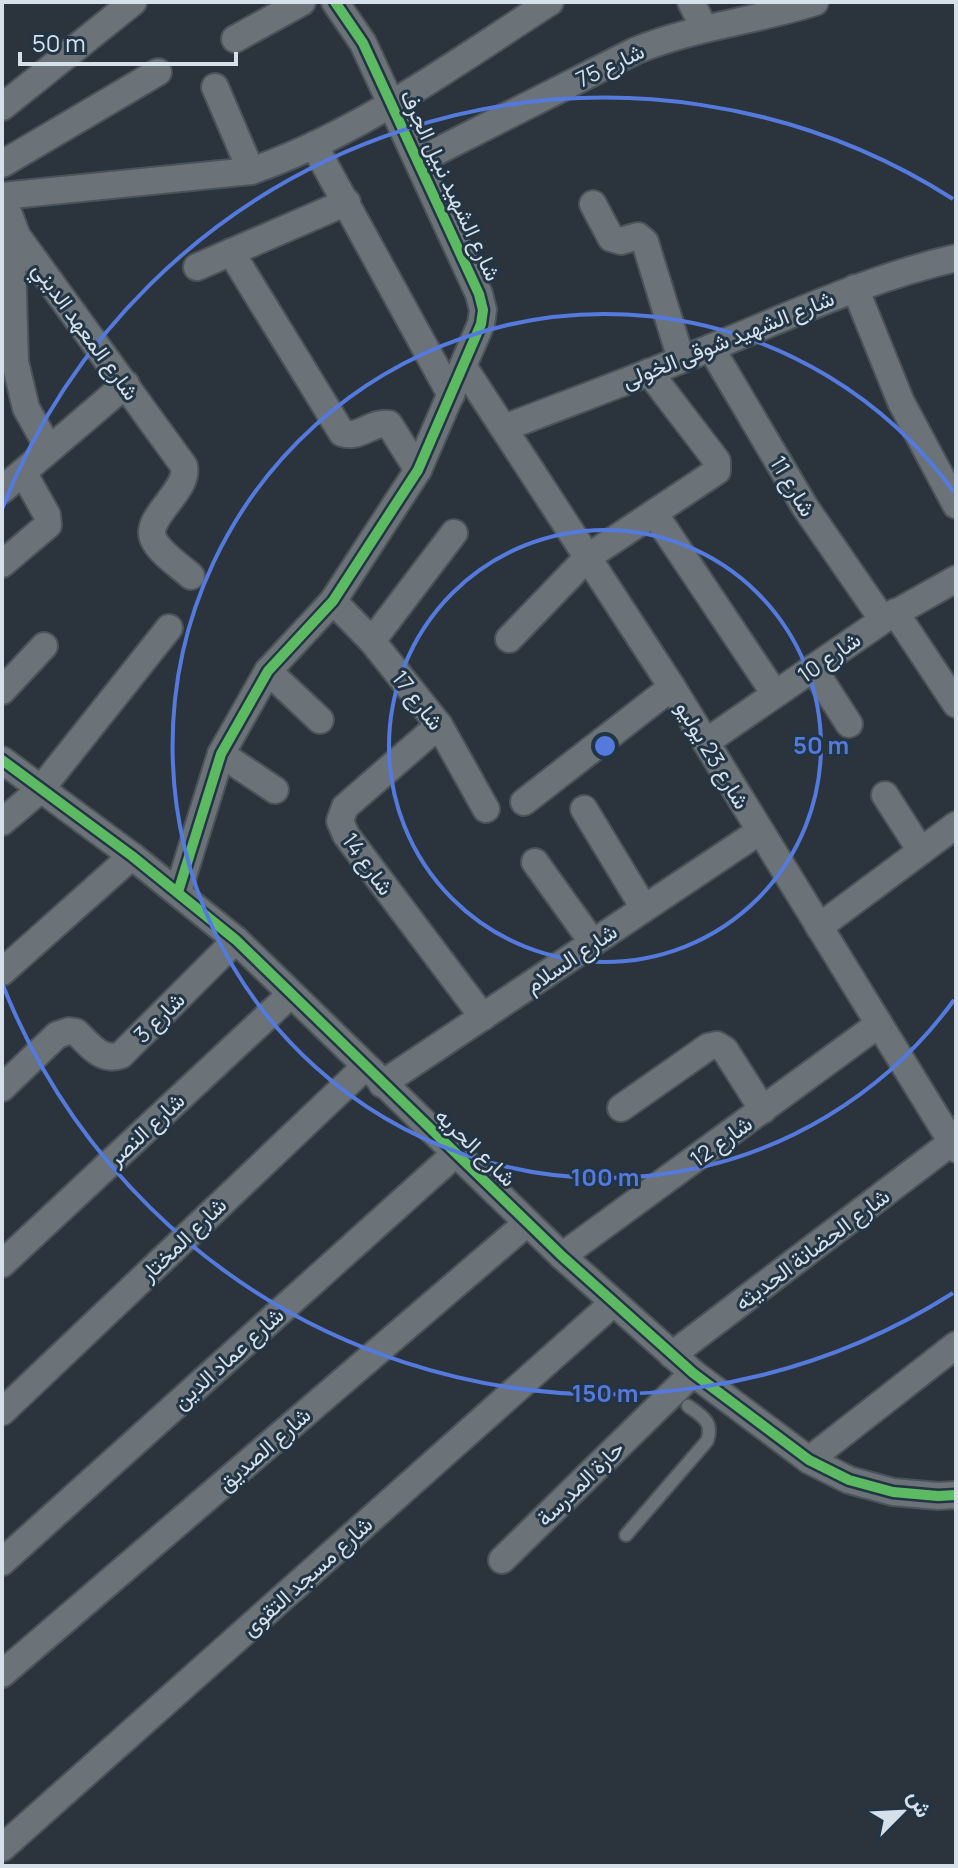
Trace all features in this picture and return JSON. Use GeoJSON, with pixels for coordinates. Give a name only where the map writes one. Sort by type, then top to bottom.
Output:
{"type":"FeatureCollection","features":[{"type":"Feature","properties":{"kind":"street"},"geometry":{"type":"LineString","coordinates":[[2,107],[133,2]]}},
{"type":"Feature","properties":{"kind":"street"},"geometry":{"type":"LineString","coordinates":[[235,39],[302,2]]}},
{"type":"Feature","properties":{"kind":"street","name":"شارع الشهيد نبيل الجرف"},"geometry":{"type":"LineString","coordinates":[[178,892],[221,754],[268,671],[333,601],[418,470],[481,324],[481,302],[418,161],[363,43],[335,2]]}},
{"type":"Feature","properties":{"kind":"street"},"geometry":{"type":"LineString","coordinates":[[49,449],[26,408],[15,362],[5,207],[251,171],[283,160],[391,103],[550,2]]}},
{"type":"Feature","properties":{"kind":"street"},"geometry":{"type":"LineString","coordinates":[[691,2],[704,28]]}},
{"type":"Feature","properties":{"kind":"street","name":"شارع 75"},"geometry":{"type":"LineString","coordinates":[[418,161],[668,37],[744,22],[815,2]]}},
{"type":"Feature","properties":{"kind":"street"},"geometry":{"type":"LineString","coordinates":[[2,164],[158,72]]}},
{"type":"Feature","properties":{"kind":"street"},"geometry":{"type":"LineString","coordinates":[[215,87],[251,171]]}},
{"type":"Feature","properties":{"kind":"street"},"geometry":{"type":"LineString","coordinates":[[314,145],[451,395]]}},
{"type":"Feature","properties":{"kind":"street"},"geometry":{"type":"LineString","coordinates":[[197,267],[347,202]]}},
{"type":"Feature","properties":{"kind":"street"},"geometry":{"type":"LineString","coordinates":[[593,204],[614,240],[638,236],[645,242],[681,359]]}},
{"type":"Feature","properties":{"kind":"street","name":"شارع المعهد الديني"},"geometry":{"type":"LineString","coordinates":[[5,207],[17,236],[181,461],[185,478],[154,524],[152,534],[155,543],[191,576]]}},
{"type":"Feature","properties":{"kind":"street"},"geometry":{"type":"LineString","coordinates":[[231,252],[342,433],[352,436],[382,423],[389,424],[418,470]]}},
{"type":"Feature","properties":{"kind":"street","name":"شارع الشهيد شوقى الخولى"},"geometry":{"type":"LineString","coordinates":[[504,428],[855,288],[900,272],[956,258]]}},
{"type":"Feature","properties":{"kind":"street"},"geometry":{"type":"LineString","coordinates":[[855,288],[901,402],[956,505]]}},
{"type":"Feature","properties":{"kind":"street","name":"شارع 11"},"geometry":{"type":"LineString","coordinates":[[711,348],[805,507],[956,704]]}},
{"type":"Feature","properties":{"kind":"street","name":"شارع 23 يوليو"},"geometry":{"type":"LineString","coordinates":[[463,366],[672,687],[954,1146]]}},
{"type":"Feature","properties":{"kind":"street"},"geometry":{"type":"LineString","coordinates":[[509,639],[588,557],[717,471],[717,461],[649,372]]}},
{"type":"Feature","properties":{"kind":"street"},"geometry":{"type":"LineString","coordinates":[[2,490],[126,384]]}},
{"type":"Feature","properties":{"kind":"street"},"geometry":{"type":"LineString","coordinates":[[2,564],[48,525],[47,515],[23,472]]}},
{"type":"Feature","properties":{"kind":"street"},"geometry":{"type":"LineString","coordinates":[[654,513],[775,694]]}},
{"type":"Feature","properties":{"kind":"street"},"geometry":{"type":"LineString","coordinates":[[372,641],[454,533]]}},
{"type":"Feature","properties":{"kind":"street","name":"شارع 10"},"geometry":{"type":"LineString","coordinates":[[706,742],[889,616],[956,579]]}},
{"type":"Feature","properties":{"kind":"street","name":"شارع 17"},"geometry":{"type":"LineString","coordinates":[[333,601],[372,641],[439,725],[486,809]]}},
{"type":"Feature","properties":{"kind":"street"},"geometry":{"type":"LineString","coordinates":[[2,822],[41,789],[169,628]]}},
{"type":"Feature","properties":{"kind":"street"},"geometry":{"type":"LineString","coordinates":[[2,691],[44,646]]}},
{"type":"Feature","properties":{"kind":"street"},"geometry":{"type":"LineString","coordinates":[[813,668],[849,724]]}},
{"type":"Feature","properties":{"kind":"street"},"geometry":{"type":"LineString","coordinates":[[268,671],[320,720]]}},
{"type":"Feature","properties":{"kind":"street"},"geometry":{"type":"LineString","coordinates":[[524,802],[672,687]]}},
{"type":"Feature","properties":{"kind":"street","name":"شارع 14"},"geometry":{"type":"LineString","coordinates":[[439,725],[345,807],[340,821],[346,835],[483,1017]]}},
{"type":"Feature","properties":{"kind":"street"},"geometry":{"type":"LineString","coordinates":[[221,754],[275,790]]}},
{"type":"Feature","properties":{"kind":"street","name":"شارع الحريه"},"geometry":{"type":"LineString","coordinates":[[2,760],[132,856],[236,940],[373,1076],[612,1304],[693,1373],[809,1460],[849,1480],[893,1492],[956,1495]]}},
{"type":"Feature","properties":{"kind":"street"},"geometry":{"type":"LineString","coordinates":[[885,795],[921,851]]}},
{"type":"Feature","properties":{"kind":"street"},"geometry":{"type":"LineString","coordinates":[[584,809],[644,908]]}},
{"type":"Feature","properties":{"kind":"street"},"geometry":{"type":"LineString","coordinates":[[819,927],[956,825]]}},
{"type":"Feature","properties":{"kind":"street","name":"شارع السلام"},"geometry":{"type":"LineString","coordinates":[[373,1076],[483,1017],[760,831]]}},
{"type":"Feature","properties":{"kind":"street"},"geometry":{"type":"LineString","coordinates":[[2,972],[132,856]]}},
{"type":"Feature","properties":{"kind":"street"},"geometry":{"type":"LineString","coordinates":[[535,862],[593,943]]}},
{"type":"Feature","properties":{"kind":"street","name":"شارع 3"},"geometry":{"type":"LineString","coordinates":[[2,1088],[63,1032],[76,1032],[100,1055],[121,1055],[236,940]]}},
{"type":"Feature","properties":{"kind":"street","name":"شارع النصر"},"geometry":{"type":"LineString","coordinates":[[2,1264],[290,995]]}},
{"type":"Feature","properties":{"kind":"street","name":"شارع 12"},"geometry":{"type":"LineString","coordinates":[[562,1256],[879,1024]]}},
{"type":"Feature","properties":{"kind":"street"},"geometry":{"type":"LineString","coordinates":[[621,1108],[708,1047],[717,1045],[725,1050],[763,1110]]}},
{"type":"Feature","properties":{"kind":"street","name":"شارع المختار"},"geometry":{"type":"LineString","coordinates":[[2,1412],[373,1076]]}},
{"type":"Feature","properties":{"kind":"street","name":"شارع الحضانة الحديثه"},"geometry":{"type":"LineString","coordinates":[[672,1355],[954,1146]]}},
{"type":"Feature","properties":{"kind":"street","name":"شارع عماد الدين"},"geometry":{"type":"LineString","coordinates":[[2,1562],[455,1154]]}},
{"type":"Feature","properties":{"kind":"street","name":"شارع الصديق"},"geometry":{"type":"LineString","coordinates":[[6,1663],[527,1223]]}},
{"type":"Feature","properties":{"kind":"street","name":"شارع مسجد التقوى"},"geometry":{"type":"LineString","coordinates":[[2,1848],[612,1304]]}},
{"type":"Feature","properties":{"kind":"street"},"geometry":{"type":"LineString","coordinates":[[809,1460],[956,1345]]}},
{"type":"Feature","properties":{"kind":"street","name":"حارة المدرسة"},"geometry":{"type":"LineString","coordinates":[[502,1560],[693,1373]]}},
{"type":"Feature","properties":{"kind":"lane"},"geometry":{"type":"LineString","coordinates":[[703,1416],[723,1396]]}},
{"type":"Feature","properties":{"kind":"lane"},"geometry":{"type":"LineString","coordinates":[[626,1535],[707,1441],[710,1428],[703,1416],[688,1406]]}},
{"type":"Feature","properties":{"kind":"cycle path"},"geometry":{"type":"LineString","coordinates":[[178,892],[221,754],[268,671],[333,601],[418,470],[481,324],[483,310],[479,294],[363,43],[335,2]]}},
{"type":"Feature","properties":{"kind":"cycle path"},"geometry":{"type":"LineString","coordinates":[[2,760],[132,856],[236,940],[562,1256],[693,1373],[809,1460],[849,1480],[893,1492],[956,1495]]}}]}
